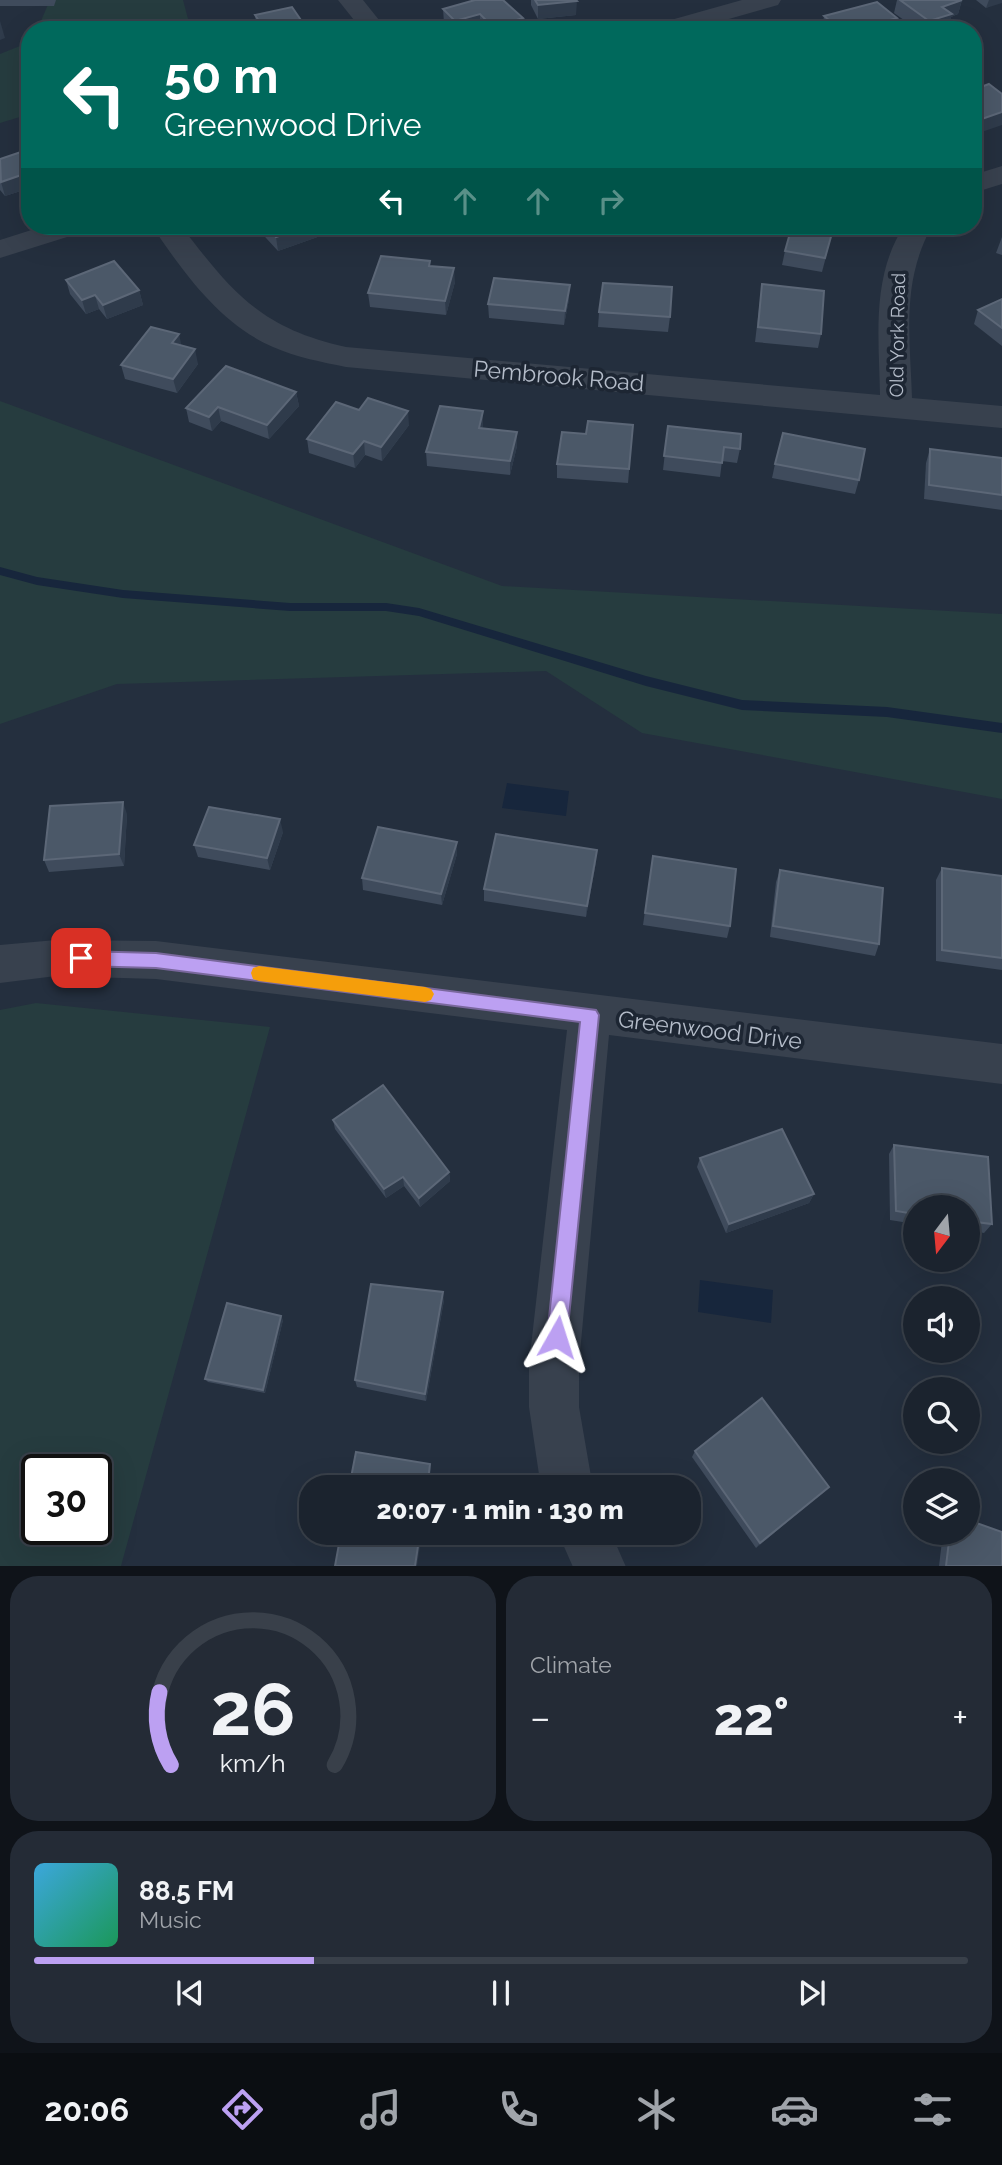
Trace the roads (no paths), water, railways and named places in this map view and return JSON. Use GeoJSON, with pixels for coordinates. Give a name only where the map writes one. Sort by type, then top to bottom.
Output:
{"type":"FeatureCollection","features":[{"type":"Feature","properties":{"kind":"street"},"geometry":{"type":"LineString","coordinates":[[350,0],[368,21]]}},
{"type":"Feature","properties":{"kind":"street"},"geometry":{"type":"LineString","coordinates":[[694,21],[769,0]]}},
{"type":"Feature","properties":{"kind":"street"},"geometry":{"type":"LineString","coordinates":[[982,182],[1002,174]]}},
{"type":"Feature","properties":{"kind":"street"},"geometry":{"type":"LineString","coordinates":[[0,249],[44,235]]}},
{"type":"Feature","properties":{"kind":"street","name":"Pembrook Road"},"geometry":{"type":"LineString","coordinates":[[173,235],[219,295],[238,314],[285,341],[313,351],[1002,417]]}},
{"type":"Feature","properties":{"kind":"street","name":"Old York Road"},"geometry":{"type":"LineString","coordinates":[[896,407],[896,275],[910,235]]}},
{"type":"Feature","properties":{"kind":"street","name":"Greenwood Drive"},"geometry":{"type":"LineString","coordinates":[[0,964],[56,958],[156,960],[1002,1064]]}},
{"type":"Feature","properties":{"kind":"street"},"geometry":{"type":"LineString","coordinates":[[565,1475],[554,1407],[554,1364],[590,1015]]}},
{"type":"Feature","properties":{"kind":"street"},"geometry":{"type":"LineString","coordinates":[[590,1545],[600,1566]]}},
{"type":"Feature","properties":{"kind":"water"},"geometry":{"type":"Polygon","coordinates":[[[507,783],[569,791],[566,816],[502,808],[507,783]]]}},
{"type":"Feature","properties":{"kind":"water"},"geometry":{"type":"Polygon","coordinates":[[[700,1280],[773,1290],[771,1323],[698,1312],[700,1280]]]}},
{"type":"Feature","properties":{"kind":"waterway"},"geometry":{"type":"LineString","coordinates":[[0,571],[37,581],[123,594],[290,607],[386,607],[419,612],[646,681],[742,705],[887,712],[1002,728]]}}]}
